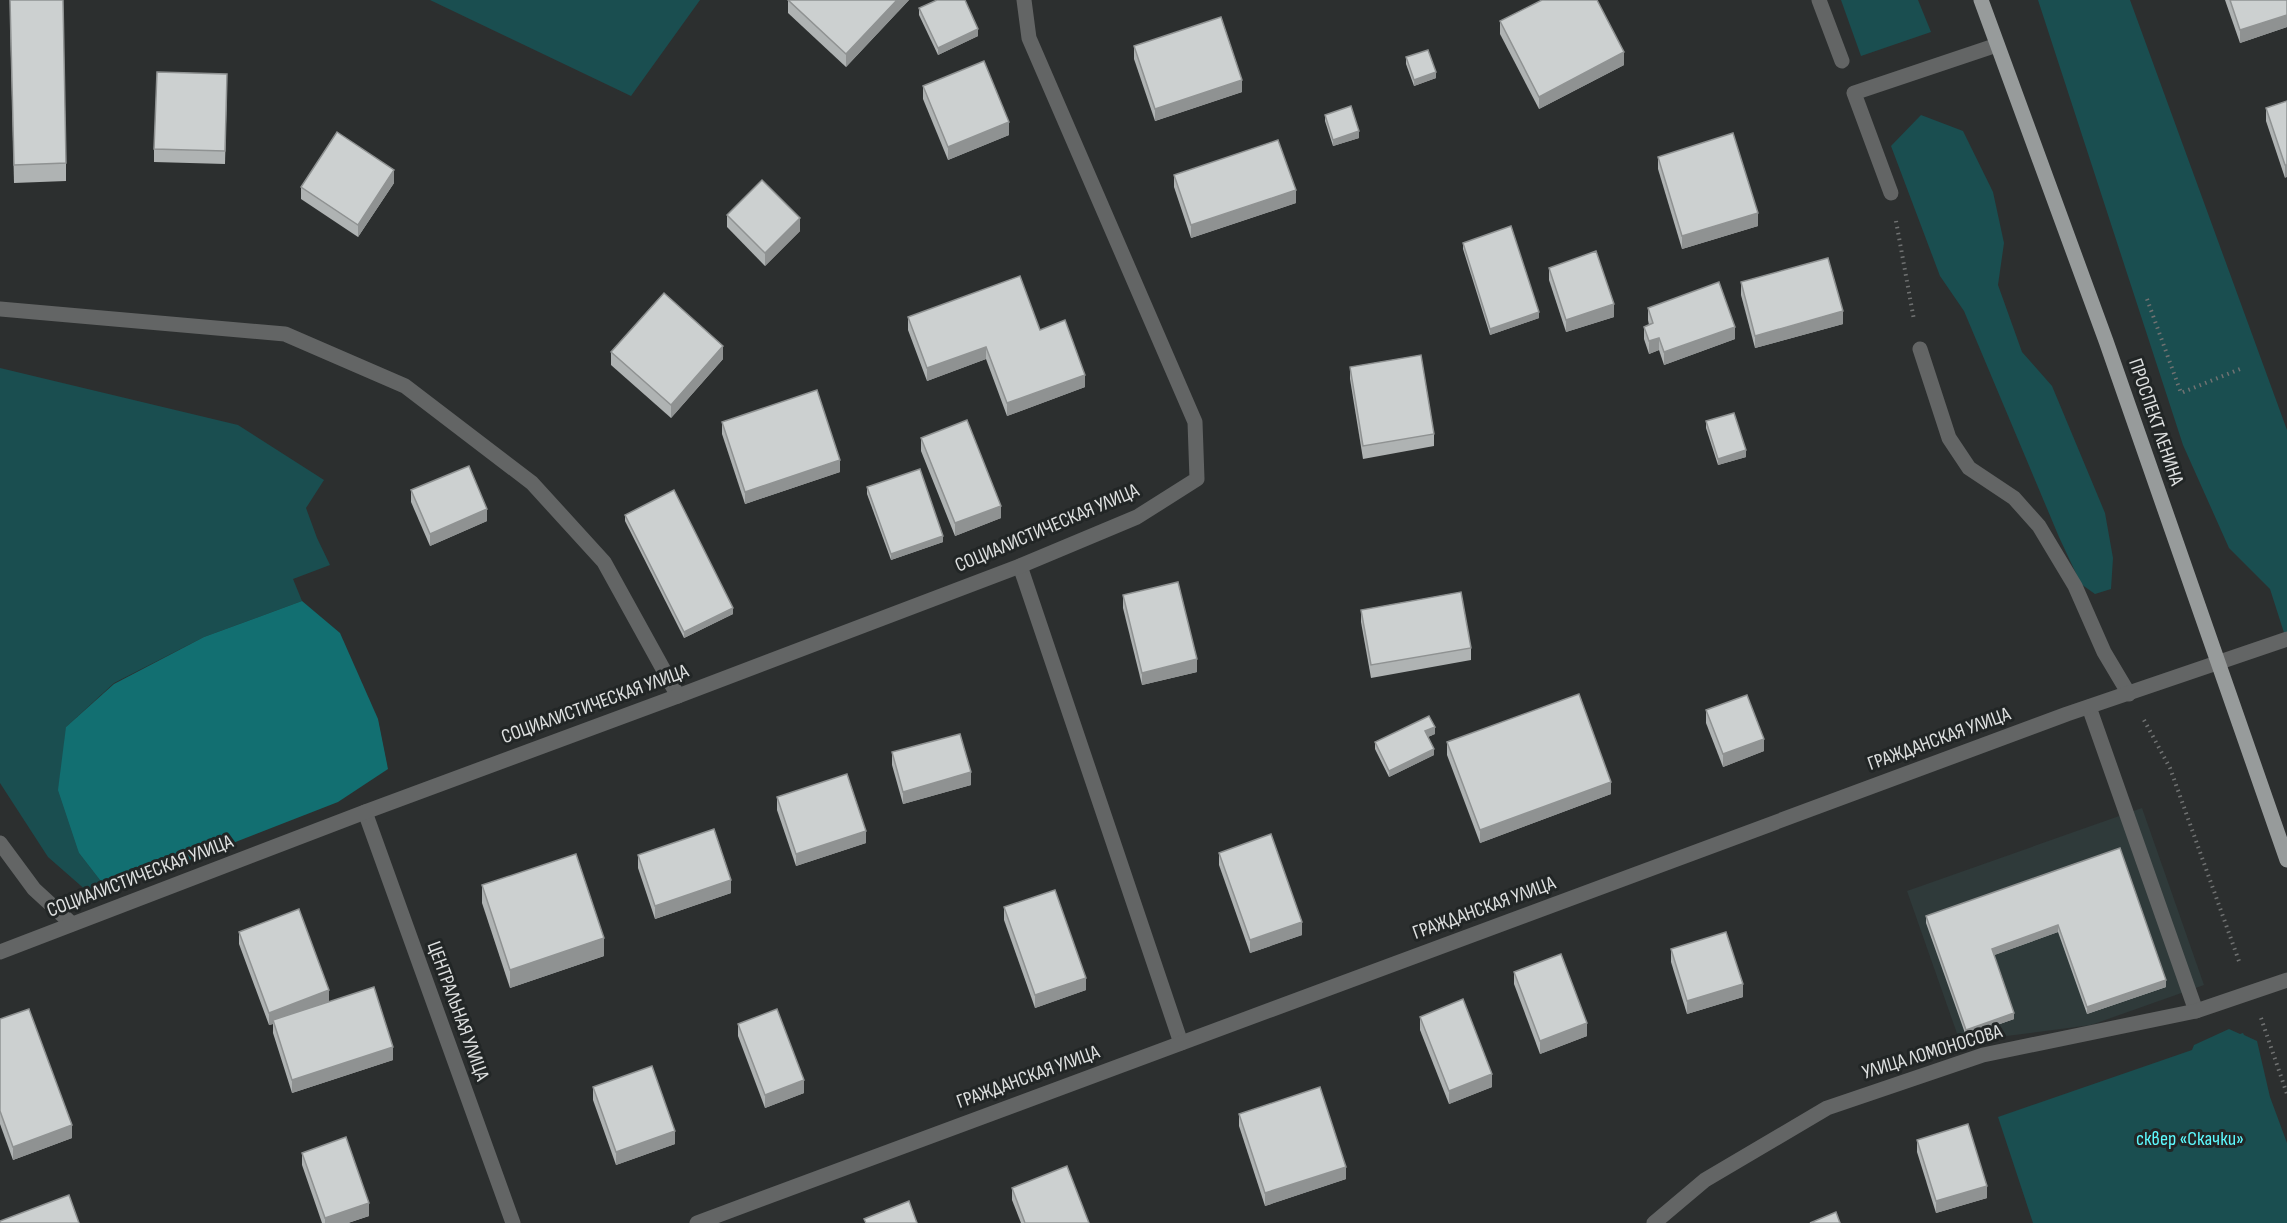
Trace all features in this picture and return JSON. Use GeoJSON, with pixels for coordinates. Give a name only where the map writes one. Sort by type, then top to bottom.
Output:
{"type":"FeatureCollection","features":[{"type":"Feature","properties":{"kind":"main road","name":"ПРОСПЕКТ ЛЕНИНА"},"geometry":{"type":"LineString","coordinates":[[1981,0],[2106,341],[2287,860]]}},
{"type":"Feature","properties":{"kind":"street","name":"СОЦИАЛИСТИЧЕСКАЯ УЛИЦА"},"geometry":{"type":"LineString","coordinates":[[0,952],[1020,566],[1137,517],[1197,479],[1195,422],[1029,38],[1024,0]]}},
{"type":"Feature","properties":{"kind":"street"},"geometry":{"type":"LineString","coordinates":[[1819,0],[1842,61]]}},
{"type":"Feature","properties":{"kind":"street"},"geometry":{"type":"LineString","coordinates":[[1891,193],[1854,93],[1997,45]]}},
{"type":"Feature","properties":{"kind":"street"},"geometry":{"type":"LineString","coordinates":[[0,309],[285,334],[405,386],[532,483],[604,561],[678,696]]}},
{"type":"Feature","properties":{"kind":"street"},"geometry":{"type":"LineString","coordinates":[[1920,349],[1949,438],[1969,468],[2014,498],[2039,526],[2075,586],[2104,652],[2129,694]]}},
{"type":"Feature","properties":{"kind":"street"},"geometry":{"type":"LineString","coordinates":[[1020,566],[1181,1042]]}},
{"type":"Feature","properties":{"kind":"street","name":"ГРАЖДАНСКАЯ УЛИЦА"},"geometry":{"type":"LineString","coordinates":[[697,1223],[2089,707],[2287,639]]}},
{"type":"Feature","properties":{"kind":"street"},"geometry":{"type":"LineString","coordinates":[[2089,707],[2196,1011]]}},
{"type":"Feature","properties":{"kind":"street","name":"ЦЕНТРАЛЬНАЯ УЛИЦА"},"geometry":{"type":"LineString","coordinates":[[365,812],[513,1223]]}},
{"type":"Feature","properties":{"kind":"street"},"geometry":{"type":"LineString","coordinates":[[0,843],[34,889],[72,924]]}},
{"type":"Feature","properties":{"kind":"street","name":"УЛИЦА ЛОМОНОСОВА"},"geometry":{"type":"LineString","coordinates":[[1654,1223],[1705,1180],[1827,1108],[1983,1055],[2196,1011],[2287,980]]}},
{"type":"Feature","properties":{"kind":"path"},"geometry":{"type":"LineString","coordinates":[[1891,193],[1920,349]]}},
{"type":"Feature","properties":{"kind":"path"},"geometry":{"type":"LineString","coordinates":[[2147,299],[2181,393],[2240,369]]}},
{"type":"Feature","properties":{"kind":"path"},"geometry":{"type":"LineString","coordinates":[[2129,694],[2170,768],[2287,1094]]}},
{"type":"Feature","properties":{"kind":"shaded area"},"geometry":{"type":"Polygon","coordinates":[[[302,601],[340,633],[378,719],[388,769],[338,802],[130,883],[103,884],[79,853],[58,790],[66,727],[114,684],[204,637],[302,601]]]}},
{"type":"Feature","properties":{"kind":"shaded area"},"geometry":{"type":"Polygon","coordinates":[[[2142,808],[2204,985],[2091,1025],[1960,1042],[1907,891],[2142,808]]]}},
{"type":"Feature","properties":{"kind":"green space"},"geometry":{"type":"Polygon","coordinates":[[[430,0],[700,0],[631,96],[430,0]]]}},
{"type":"Feature","properties":{"kind":"green space"},"geometry":{"type":"Polygon","coordinates":[[[1841,0],[1918,0],[1931,32],[1861,56],[1841,0]]]}},
{"type":"Feature","properties":{"kind":"green space"},"geometry":{"type":"Polygon","coordinates":[[[2038,0],[2130,0],[2287,430],[2287,642],[2270,589],[2229,548],[2183,445],[2038,0]]]}},
{"type":"Feature","properties":{"kind":"green space"},"geometry":{"type":"Polygon","coordinates":[[[1921,115],[1963,131],[1993,192],[2004,243],[1998,285],[2022,352],[2052,386],[2105,513],[2113,558],[2111,589],[2095,594],[2081,584],[1964,311],[1940,276],[1891,146],[1921,115]]]}},
{"type":"Feature","properties":{"kind":"green space"},"geometry":{"type":"Polygon","coordinates":[[[0,368],[238,425],[324,480],[306,508],[330,565],[293,579],[302,601],[204,637],[114,683],[66,727],[79,853],[103,884],[88,892],[48,857],[0,783],[0,368]]]}},
{"type":"Feature","properties":{"kind":"green space","name":"сквер «Скачки»"},"geometry":{"type":"Polygon","coordinates":[[[2229,1029],[2243,1033],[2257,1041],[2270,1097],[2287,1143],[2287,1223],[2033,1223],[1998,1117],[2192,1050],[2194,1045],[2229,1029]]]}},
{"type":"Feature","properties":{"kind":"building"},"geometry":{"type":"Polygon","coordinates":[[[10,0],[63,0],[66,163],[14,165],[10,0]]]}},
{"type":"Feature","properties":{"kind":"building"},"geometry":{"type":"Polygon","coordinates":[[[788,0],[897,0],[846,54],[788,0]]]}},
{"type":"Feature","properties":{"kind":"building"},"geometry":{"type":"Polygon","coordinates":[[[937,0],[965,0],[978,29],[938,48],[919,8],[937,0]]]}},
{"type":"Feature","properties":{"kind":"building"},"geometry":{"type":"Polygon","coordinates":[[[1542,0],[1597,0],[1624,52],[1539,97],[1500,21],[1542,0]]]}},
{"type":"Feature","properties":{"kind":"building"},"geometry":{"type":"Polygon","coordinates":[[[2230,0],[2287,0],[2287,15],[2240,30],[2230,0]]]}},
{"type":"Feature","properties":{"kind":"building"},"geometry":{"type":"Polygon","coordinates":[[[1221,17],[1242,80],[1155,109],[1134,46],[1221,17]]]}},
{"type":"Feature","properties":{"kind":"building"},"geometry":{"type":"Polygon","coordinates":[[[1428,50],[1436,72],[1414,80],[1406,57],[1428,50]]]}},
{"type":"Feature","properties":{"kind":"building"},"geometry":{"type":"Polygon","coordinates":[[[984,61],[1009,122],[948,147],[923,86],[984,61]]]}},
{"type":"Feature","properties":{"kind":"building"},"geometry":{"type":"Polygon","coordinates":[[[157,72],[227,74],[225,151],[154,149],[157,72]]]}},
{"type":"Feature","properties":{"kind":"building"},"geometry":{"type":"Polygon","coordinates":[[[2287,101],[2287,165],[2285,165],[2266,108],[2287,101]]]}},
{"type":"Feature","properties":{"kind":"building"},"geometry":{"type":"Polygon","coordinates":[[[1351,106],[1359,131],[1333,140],[1325,115],[1351,106]]]}},
{"type":"Feature","properties":{"kind":"building"},"geometry":{"type":"Polygon","coordinates":[[[337,132],[394,170],[358,225],[301,187],[337,132]]]}},
{"type":"Feature","properties":{"kind":"building"},"geometry":{"type":"Polygon","coordinates":[[[1733,133],[1758,213],[1682,236],[1658,157],[1733,133]]]}},
{"type":"Feature","properties":{"kind":"building"},"geometry":{"type":"Polygon","coordinates":[[[1278,140],[1296,190],[1191,225],[1174,175],[1278,140]]]}},
{"type":"Feature","properties":{"kind":"building"},"geometry":{"type":"Polygon","coordinates":[[[762,180],[800,218],[765,253],[727,215],[762,180]]]}},
{"type":"Feature","properties":{"kind":"building"},"geometry":{"type":"Polygon","coordinates":[[[1511,226],[1539,312],[1490,329],[1463,243],[1511,226]]]}},
{"type":"Feature","properties":{"kind":"building"},"geometry":{"type":"Polygon","coordinates":[[[1596,251],[1614,304],[1566,320],[1549,268],[1596,251]]]}},
{"type":"Feature","properties":{"kind":"building"},"geometry":{"type":"Polygon","coordinates":[[[1828,258],[1843,311],[1755,336],[1741,282],[1828,258]]]}},
{"type":"Feature","properties":{"kind":"building"},"geometry":{"type":"Polygon","coordinates":[[[1020,276],[1040,330],[1065,320],[1085,375],[1007,403],[986,347],[927,368],[908,317],[1020,276]]]}},
{"type":"Feature","properties":{"kind":"building"},"geometry":{"type":"Polygon","coordinates":[[[1719,282],[1735,327],[1664,352],[1659,338],[1649,341],[1644,327],[1653,323],[1648,308],[1719,282]]]}},
{"type":"Feature","properties":{"kind":"building"},"geometry":{"type":"Polygon","coordinates":[[[664,293],[723,346],[671,405],[611,352],[664,293]]]}},
{"type":"Feature","properties":{"kind":"building"},"geometry":{"type":"Polygon","coordinates":[[[1421,355],[1434,434],[1363,446],[1350,367],[1421,355]]]}},
{"type":"Feature","properties":{"kind":"building"},"geometry":{"type":"Polygon","coordinates":[[[817,390],[840,460],[745,492],[722,422],[817,390]]]}},
{"type":"Feature","properties":{"kind":"building"},"geometry":{"type":"Polygon","coordinates":[[[1734,413],[1746,450],[1718,459],[1706,421],[1734,413]]]}},
{"type":"Feature","properties":{"kind":"building"},"geometry":{"type":"Polygon","coordinates":[[[967,420],[1001,506],[955,523],[921,438],[967,420]]]}},
{"type":"Feature","properties":{"kind":"building"},"geometry":{"type":"Polygon","coordinates":[[[469,466],[487,509],[430,534],[411,490],[469,466]]]}},
{"type":"Feature","properties":{"kind":"building"},"geometry":{"type":"Polygon","coordinates":[[[920,469],[943,536],[891,554],[867,487],[920,469]]]}},
{"type":"Feature","properties":{"kind":"building"},"geometry":{"type":"Polygon","coordinates":[[[674,490],[733,608],[684,632],[625,515],[674,490]]]}},
{"type":"Feature","properties":{"kind":"building"},"geometry":{"type":"Polygon","coordinates":[[[1178,582],[1197,659],[1142,673],[1123,595],[1178,582]]]}},
{"type":"Feature","properties":{"kind":"building"},"geometry":{"type":"Polygon","coordinates":[[[1461,592],[1471,648],[1371,665],[1361,610],[1461,592]]]}},
{"type":"Feature","properties":{"kind":"building"},"geometry":{"type":"Polygon","coordinates":[[[1579,694],[1611,782],[1480,830],[1447,742],[1579,694]]]}},
{"type":"Feature","properties":{"kind":"building"},"geometry":{"type":"Polygon","coordinates":[[[1747,695],[1764,739],[1723,754],[1706,710],[1747,695]]]}},
{"type":"Feature","properties":{"kind":"building"},"geometry":{"type":"Polygon","coordinates":[[[1429,716],[1435,727],[1425,731],[1434,749],[1389,771],[1375,742],[1429,716]]]}},
{"type":"Feature","properties":{"kind":"building"},"geometry":{"type":"Polygon","coordinates":[[[960,734],[971,772],[903,792],[892,752],[960,734]]]}},
{"type":"Feature","properties":{"kind":"building"},"geometry":{"type":"Polygon","coordinates":[[[847,774],[866,831],[796,854],[777,797],[847,774]]]}},
{"type":"Feature","properties":{"kind":"building"},"geometry":{"type":"Polygon","coordinates":[[[714,829],[731,880],[655,906],[638,855],[714,829]]]}},
{"type":"Feature","properties":{"kind":"building"},"geometry":{"type":"Polygon","coordinates":[[[1271,834],[1302,922],[1250,940],[1219,853],[1271,834]]]}},
{"type":"Feature","properties":{"kind":"building"},"geometry":{"type":"Polygon","coordinates":[[[2120,848],[2166,980],[2087,1007],[2058,925],[1992,949],[2014,1013],[1966,1030],[1926,916],[2120,848]]]}},
{"type":"Feature","properties":{"kind":"building"},"geometry":{"type":"Polygon","coordinates":[[[576,854],[604,938],[510,970],[482,885],[576,854]]]}},
{"type":"Feature","properties":{"kind":"building"},"geometry":{"type":"Polygon","coordinates":[[[1055,890],[1086,978],[1035,995],[1004,907],[1055,890]]]}},
{"type":"Feature","properties":{"kind":"building"},"geometry":{"type":"Polygon","coordinates":[[[299,909],[329,990],[269,1013],[239,932],[299,909]]]}},
{"type":"Feature","properties":{"kind":"building"},"geometry":{"type":"Polygon","coordinates":[[[1726,932],[1743,984],[1687,1001],[1671,949],[1726,932]]]}},
{"type":"Feature","properties":{"kind":"building"},"geometry":{"type":"Polygon","coordinates":[[[1561,954],[1587,1023],[1540,1041],[1514,972],[1561,954]]]}},
{"type":"Feature","properties":{"kind":"building"},"geometry":{"type":"Polygon","coordinates":[[[374,987],[393,1047],[292,1080],[273,1020],[374,987]]]}},
{"type":"Feature","properties":{"kind":"building"},"geometry":{"type":"Polygon","coordinates":[[[1463,999],[1492,1074],[1449,1091],[1420,1017],[1463,999]]]}},
{"type":"Feature","properties":{"kind":"building"},"geometry":{"type":"Polygon","coordinates":[[[29,1009],[72,1125],[13,1147],[0,1111],[0,1019],[29,1009]]]}},
{"type":"Feature","properties":{"kind":"building"},"geometry":{"type":"Polygon","coordinates":[[[777,1009],[804,1080],[765,1095],[738,1024],[777,1009]]]}},
{"type":"Feature","properties":{"kind":"building"},"geometry":{"type":"Polygon","coordinates":[[[652,1066],[675,1131],[616,1152],[593,1087],[652,1066]]]}},
{"type":"Feature","properties":{"kind":"building"},"geometry":{"type":"Polygon","coordinates":[[[1320,1087],[1346,1167],[1265,1193],[1239,1114],[1320,1087]]]}},
{"type":"Feature","properties":{"kind":"building"},"geometry":{"type":"Polygon","coordinates":[[[1968,1124],[1987,1186],[1936,1201],[1917,1140],[1968,1124]]]}},
{"type":"Feature","properties":{"kind":"building"},"geometry":{"type":"Polygon","coordinates":[[[346,1137],[369,1203],[325,1218],[302,1153],[346,1137]]]}},
{"type":"Feature","properties":{"kind":"building"},"geometry":{"type":"Polygon","coordinates":[[[1067,1166],[1089,1223],[1025,1223],[1012,1188],[1067,1166]]]}},
{"type":"Feature","properties":{"kind":"building"},"geometry":{"type":"Polygon","coordinates":[[[69,1195],[79,1223],[0,1223],[0,1221],[69,1195]]]}},
{"type":"Feature","properties":{"kind":"building"},"geometry":{"type":"Polygon","coordinates":[[[909,1201],[917,1223],[866,1223],[864,1219],[909,1201]]]}},
{"type":"Feature","properties":{"kind":"building"},"geometry":{"type":"Polygon","coordinates":[[[1836,1212],[1840,1223],[1810,1223],[1836,1212]]]}}]}
